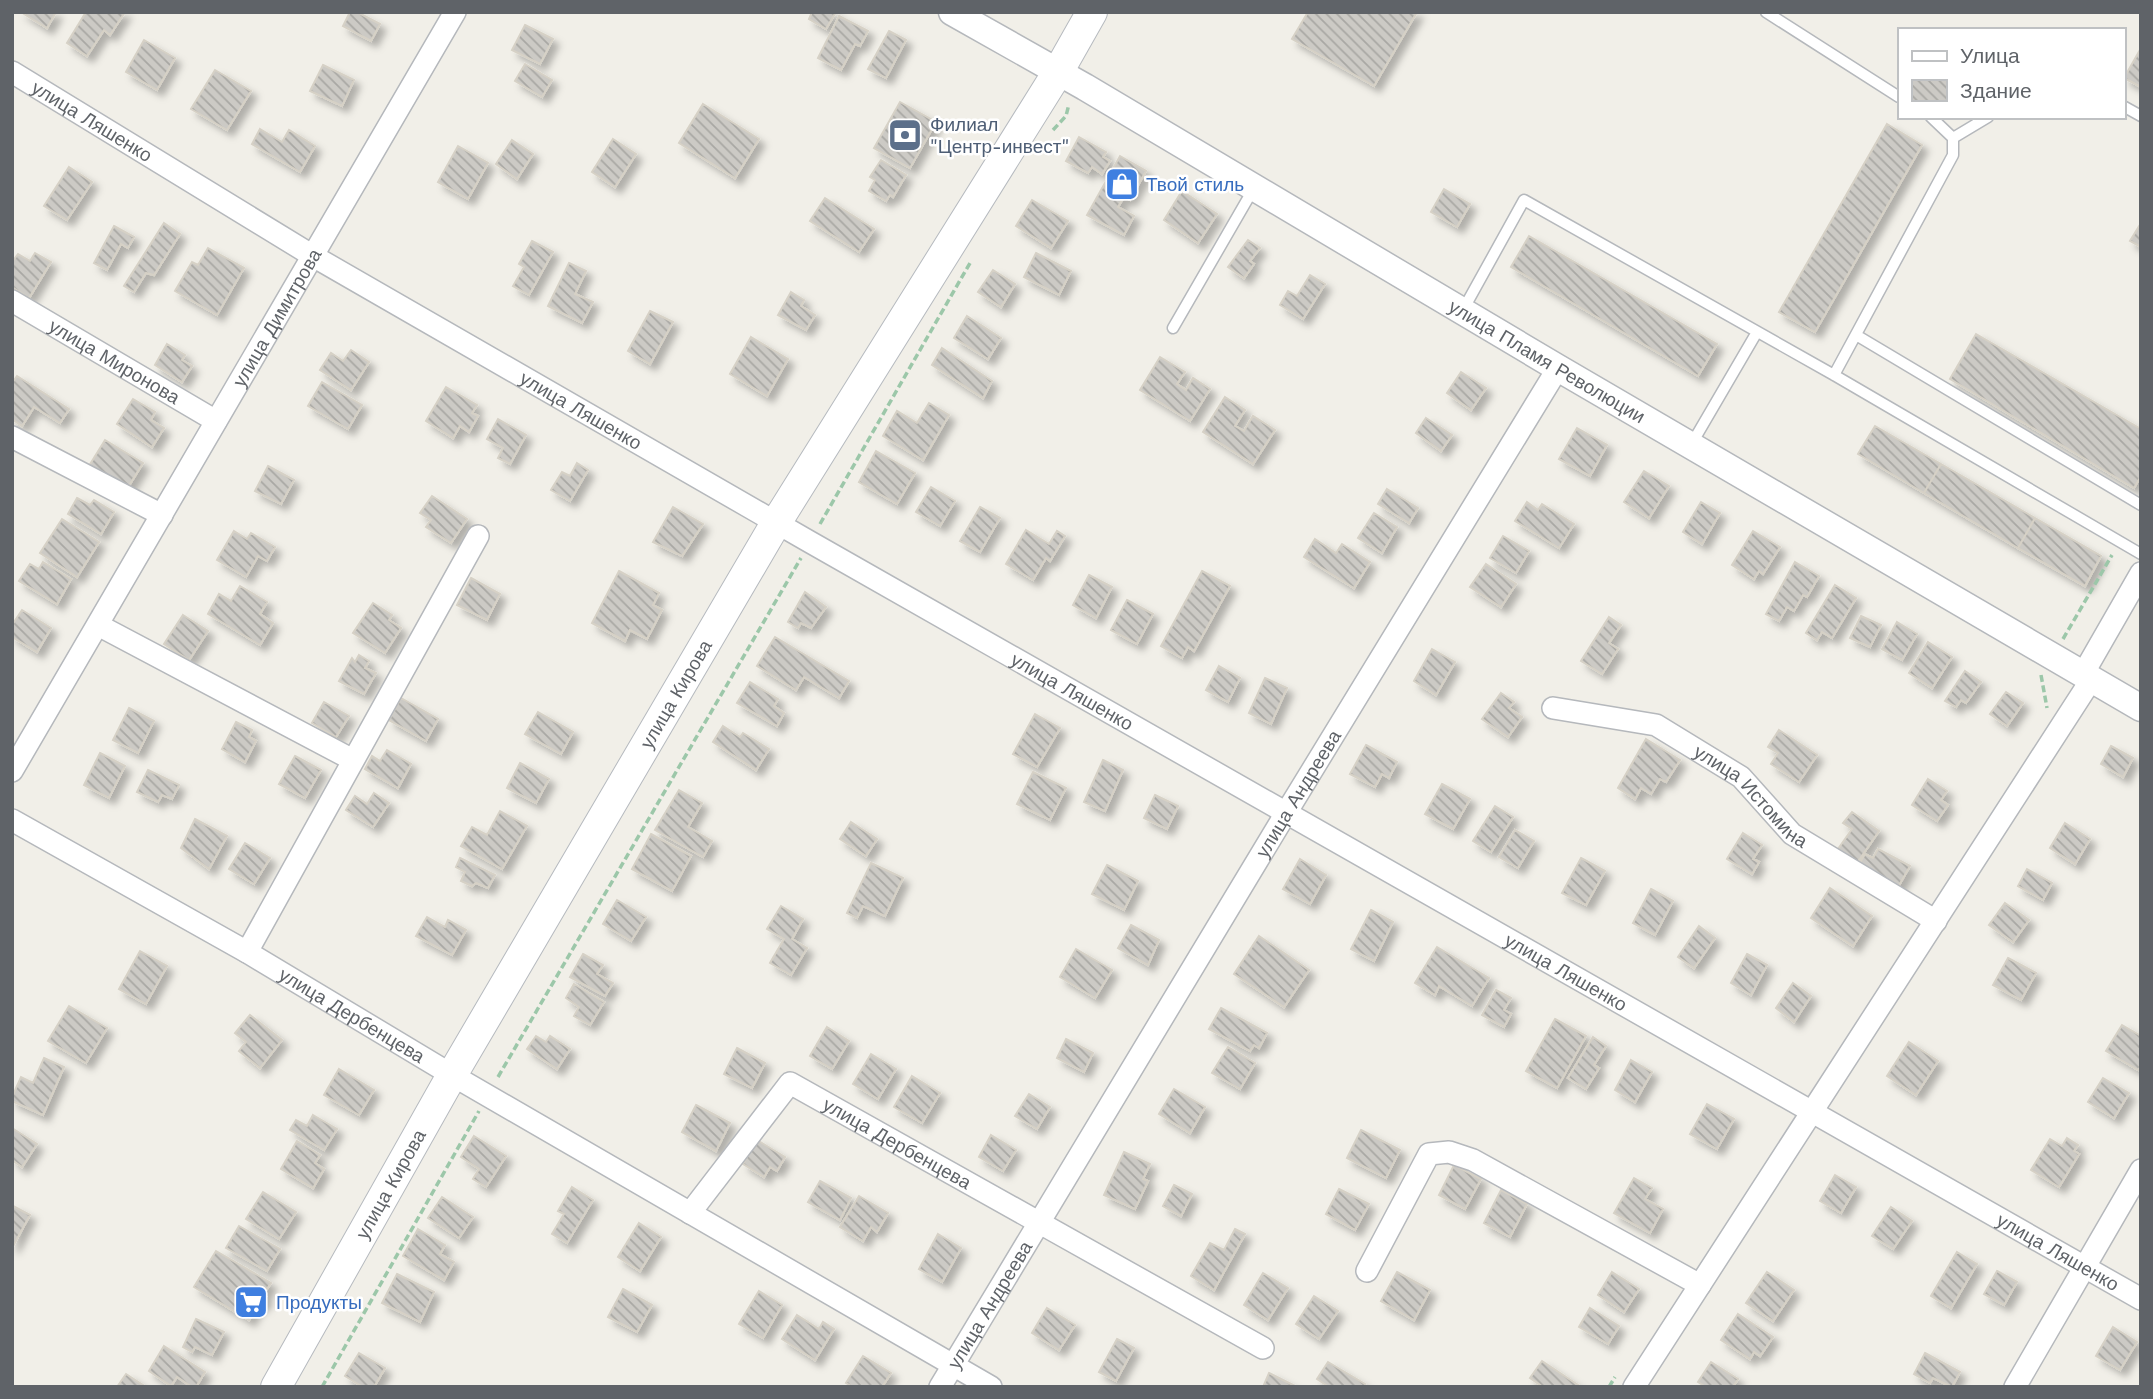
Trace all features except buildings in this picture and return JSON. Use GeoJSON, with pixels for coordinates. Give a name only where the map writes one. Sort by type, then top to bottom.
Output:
{"type":"FeatureCollection","features":[{"type":"Feature","properties":{"kind":"main road","name":"улица Кирова"},"geometry":{"type":"LineString","coordinates":[[276,1387],[452,1075],[776,523],[1058,72],[1092,12]]}},
{"type":"Feature","properties":{"kind":"street","name":"улица Димитрова"},"geometry":{"type":"LineString","coordinates":[[12,771],[455,12]]}},
{"type":"Feature","properties":{"kind":"street","name":"улица Пламя Революции"},"geometry":{"type":"LineString","coordinates":[[953,12],[2141,708]]}},
{"type":"Feature","properties":{"kind":"street","name":"улица Ляшенко"},"geometry":{"type":"LineString","coordinates":[[12,72],[313,256],[776,523],[2141,1299]]}},
{"type":"Feature","properties":{"kind":"street","name":"улица Миронова"},"geometry":{"type":"LineString","coordinates":[[12,301],[216,422]]}},
{"type":"Feature","properties":{"kind":"street","name":"улица Андреева"},"geometry":{"type":"LineString","coordinates":[[940,1387],[1558,368]]}},
{"type":"Feature","properties":{"kind":"street"},"geometry":{"type":"LineString","coordinates":[[12,437],[162,515]]}},
{"type":"Feature","properties":{"kind":"street"},"geometry":{"type":"LineString","coordinates":[[247,952],[478,536]]}},
{"type":"Feature","properties":{"kind":"street"},"geometry":{"type":"LineString","coordinates":[[1625,1381],[1700,1285],[1936,920],[2087,677],[2141,573]]}},
{"type":"Feature","properties":{"kind":"street"},"geometry":{"type":"LineString","coordinates":[[98,625],[354,760]]}},
{"type":"Feature","properties":{"kind":"street","name":"улица Истомина"},"geometry":{"type":"LineString","coordinates":[[1553,708],[1656,725],[1741,777],[1792,834],[1936,920]]}},
{"type":"Feature","properties":{"kind":"street","name":"улица Дербенцева"},"geometry":{"type":"LineString","coordinates":[[12,820],[247,952],[452,1075],[991,1387]]}},
{"type":"Feature","properties":{"kind":"street","name":"улица Дербенцева"},"geometry":{"type":"LineString","coordinates":[[690,1213],[790,1083],[1039,1221]]}},
{"type":"Feature","properties":{"kind":"street"},"geometry":{"type":"LineString","coordinates":[[1367,1271],[1429,1154],[1449,1152],[1473,1160],[1700,1285]]}},
{"type":"Feature","properties":{"kind":"street"},"geometry":{"type":"LineString","coordinates":[[2015,1387],[2141,1170]]}},
{"type":"Feature","properties":{"kind":"street","name":"улица Андреева"},"geometry":{"type":"LineString","coordinates":[[1039,1221],[1263,1348]]}},
{"type":"Feature","properties":{"kind":"lane"},"geometry":{"type":"LineString","coordinates":[[1766,12],[1898,96]]}},
{"type":"Feature","properties":{"kind":"lane"},"geometry":{"type":"LineString","coordinates":[[2125,107],[2141,116]]}},
{"type":"Feature","properties":{"kind":"lane"},"geometry":{"type":"LineString","coordinates":[[1834,375],[1953,155],[1953,138],[1933,119]]}},
{"type":"Feature","properties":{"kind":"lane"},"geometry":{"type":"LineString","coordinates":[[1953,138],[1985,119]]}},
{"type":"Feature","properties":{"kind":"lane"},"geometry":{"type":"LineString","coordinates":[[1173,328],[1254,188]]}},
{"type":"Feature","properties":{"kind":"lane"},"geometry":{"type":"LineString","coordinates":[[1462,311],[1524,200],[1834,375],[2141,554]]}},
{"type":"Feature","properties":{"kind":"lane"},"geometry":{"type":"LineString","coordinates":[[1691,445],[1758,332]]}},
{"type":"Feature","properties":{"kind":"lane"},"geometry":{"type":"LineString","coordinates":[[1856,335],[2141,505]]}},
{"type":"Feature","properties":{"kind":"path"},"geometry":{"type":"LineString","coordinates":[[1051,132],[1066,116],[1068,105],[1085,88]]}},
{"type":"Feature","properties":{"kind":"path"},"geometry":{"type":"LineString","coordinates":[[322,1387],[974,256]]}},
{"type":"Feature","properties":{"kind":"path"},"geometry":{"type":"LineString","coordinates":[[2049,717],[2040,677],[2120,542]]}},
{"type":"Feature","properties":{"kind":"path"},"geometry":{"type":"LineString","coordinates":[[1609,1387],[1625,1381]]}},
{"type":"Feature","properties":{"kind":"place","name":"Филиал \"Центр-инвест\""},"geometry":{"type":"Point","coordinates":[905,135]}},
{"type":"Feature","properties":{"kind":"place","name":"Твой стиль"},"geometry":{"type":"Point","coordinates":[1122,184]}},
{"type":"Feature","properties":{"kind":"place","name":"Продукты"},"geometry":{"type":"Point","coordinates":[251,1302]}}]}
